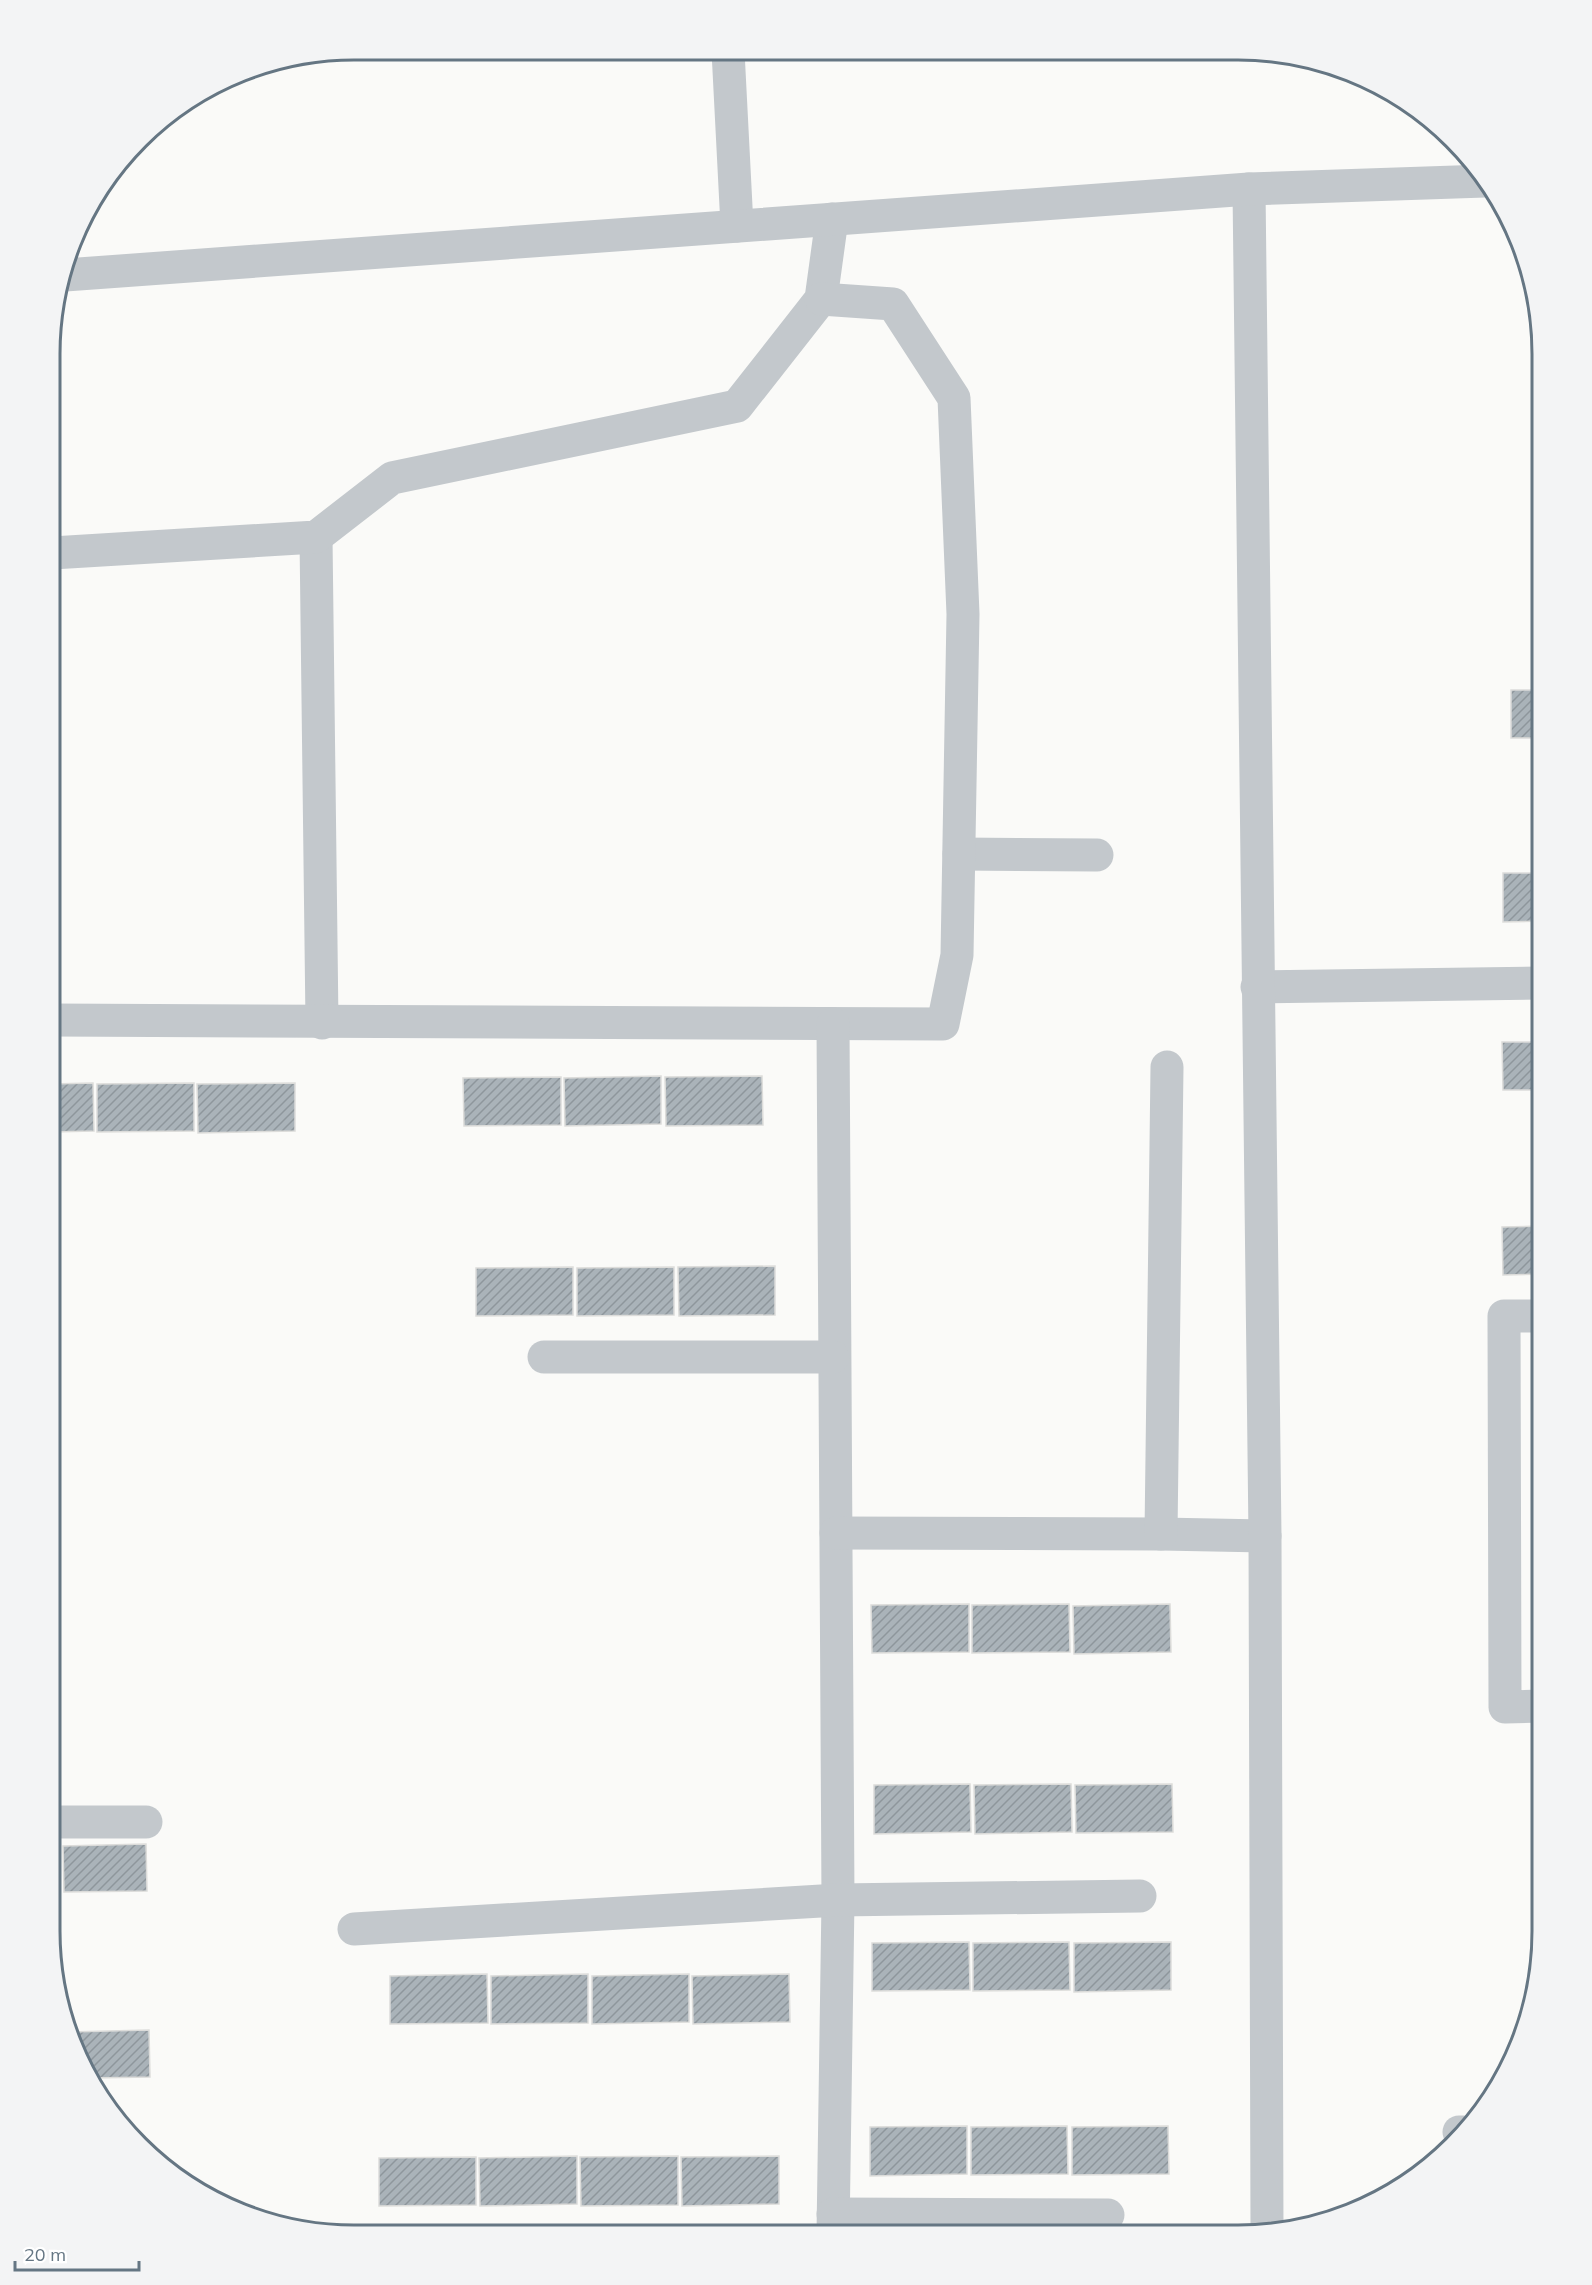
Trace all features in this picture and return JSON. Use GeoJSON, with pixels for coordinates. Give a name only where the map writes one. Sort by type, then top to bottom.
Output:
{"type":"FeatureCollection","features":[{"type":"Feature","properties":{"kind":"street"},"geometry":{"type":"LineString","coordinates":[[728,60],[737,226]]}},
{"type":"Feature","properties":{"kind":"street"},"geometry":{"type":"LineString","coordinates":[[71,275],[1249,189],[1475,181]]}},
{"type":"Feature","properties":{"kind":"street"},"geometry":{"type":"LineString","coordinates":[[1249,189],[1265,1536],[1268,2223]]}},
{"type":"Feature","properties":{"kind":"street"},"geometry":{"type":"LineString","coordinates":[[60,552],[316,537],[392,478],[737,406],[821,299],[831,219]]}},
{"type":"Feature","properties":{"kind":"street"},"geometry":{"type":"LineString","coordinates":[[60,1020],[943,1024],[957,955],[964,590],[954,398],[893,304],[821,299]]}},
{"type":"Feature","properties":{"kind":"street"},"geometry":{"type":"LineString","coordinates":[[316,537],[322,1023]]}},
{"type":"Feature","properties":{"kind":"street"},"geometry":{"type":"LineString","coordinates":[[959,854],[1097,855]]}},
{"type":"Feature","properties":{"kind":"street"},"geometry":{"type":"LineString","coordinates":[[1257,987],[1532,983]]}},
{"type":"Feature","properties":{"kind":"street"},"geometry":{"type":"LineString","coordinates":[[833,1024],[833,1357],[838,1900],[833,2224],[1108,2215]]}},
{"type":"Feature","properties":{"kind":"street"},"geometry":{"type":"LineString","coordinates":[[1161,1534],[1167,1067]]}},
{"type":"Feature","properties":{"kind":"street"},"geometry":{"type":"LineString","coordinates":[[1532,1316],[1504,1316],[1505,1707],[1532,1706]]}},
{"type":"Feature","properties":{"kind":"street"},"geometry":{"type":"LineString","coordinates":[[544,1357],[833,1357]]}},
{"type":"Feature","properties":{"kind":"street"},"geometry":{"type":"LineString","coordinates":[[836,1533],[1265,1536]]}},
{"type":"Feature","properties":{"kind":"street"},"geometry":{"type":"LineString","coordinates":[[60,1822],[146,1822]]}},
{"type":"Feature","properties":{"kind":"street"},"geometry":{"type":"LineString","coordinates":[[354,1929],[838,1900],[1140,1896]]}},
{"type":"Feature","properties":{"kind":"building"},"geometry":{"type":"Polygon","coordinates":[[[1511,690],[1532,690],[1532,738],[1511,738],[1511,690]]]}},
{"type":"Feature","properties":{"kind":"building"},"geometry":{"type":"Polygon","coordinates":[[[1503,873],[1532,873],[1532,921],[1503,922],[1503,873]]]}},
{"type":"Feature","properties":{"kind":"building"},"geometry":{"type":"Polygon","coordinates":[[[1502,1042],[1532,1042],[1532,1090],[1503,1090],[1502,1042]]]}},
{"type":"Feature","properties":{"kind":"building"},"geometry":{"type":"Polygon","coordinates":[[[661,1076],[661,1124],[565,1126],[564,1078],[661,1076]]]}},
{"type":"Feature","properties":{"kind":"building"},"geometry":{"type":"Polygon","coordinates":[[[762,1076],[763,1125],[666,1126],[665,1077],[762,1076]]]}},
{"type":"Feature","properties":{"kind":"building"},"geometry":{"type":"Polygon","coordinates":[[[561,1077],[561,1125],[464,1126],[463,1078],[561,1077]]]}},
{"type":"Feature","properties":{"kind":"building"},"geometry":{"type":"Polygon","coordinates":[[[93,1083],[94,1131],[60,1132],[60,1084],[93,1083]]]}},
{"type":"Feature","properties":{"kind":"building"},"geometry":{"type":"Polygon","coordinates":[[[194,1083],[194,1131],[97,1132],[97,1084],[194,1083]]]}},
{"type":"Feature","properties":{"kind":"building"},"geometry":{"type":"Polygon","coordinates":[[[295,1083],[295,1131],[198,1133],[197,1084],[295,1083]]]}},
{"type":"Feature","properties":{"kind":"building"},"geometry":{"type":"Polygon","coordinates":[[[1532,1226],[1532,1274],[1503,1275],[1502,1227],[1532,1226]]]}},
{"type":"Feature","properties":{"kind":"building"},"geometry":{"type":"Polygon","coordinates":[[[775,1266],[775,1315],[679,1316],[678,1267],[775,1266]]]}},
{"type":"Feature","properties":{"kind":"building"},"geometry":{"type":"Polygon","coordinates":[[[573,1267],[573,1315],[476,1316],[476,1268],[573,1267]]]}},
{"type":"Feature","properties":{"kind":"building"},"geometry":{"type":"Polygon","coordinates":[[[674,1267],[674,1315],[577,1316],[577,1268],[674,1267]]]}},
{"type":"Feature","properties":{"kind":"building"},"geometry":{"type":"Polygon","coordinates":[[[969,1604],[969,1652],[872,1653],[871,1605],[969,1604]]]}},
{"type":"Feature","properties":{"kind":"building"},"geometry":{"type":"Polygon","coordinates":[[[1069,1604],[1070,1652],[972,1653],[972,1605],[1069,1604]]]}},
{"type":"Feature","properties":{"kind":"building"},"geometry":{"type":"Polygon","coordinates":[[[1170,1604],[1171,1652],[1074,1654],[1073,1606],[1170,1604]]]}},
{"type":"Feature","properties":{"kind":"building"},"geometry":{"type":"Polygon","coordinates":[[[970,1784],[971,1832],[874,1834],[874,1785],[970,1784]]]}},
{"type":"Feature","properties":{"kind":"building"},"geometry":{"type":"Polygon","coordinates":[[[1071,1784],[1072,1832],[975,1834],[974,1785],[1071,1784]]]}},
{"type":"Feature","properties":{"kind":"building"},"geometry":{"type":"Polygon","coordinates":[[[1172,1784],[1173,1832],[1076,1833],[1075,1785],[1172,1784]]]}},
{"type":"Feature","properties":{"kind":"building"},"geometry":{"type":"Polygon","coordinates":[[[146,1844],[147,1891],[64,1892],[63,1846],[146,1844]]]}},
{"type":"Feature","properties":{"kind":"building"},"geometry":{"type":"Polygon","coordinates":[[[969,1942],[970,1990],[872,1991],[872,1943],[969,1942]]]}},
{"type":"Feature","properties":{"kind":"building"},"geometry":{"type":"Polygon","coordinates":[[[1069,1942],[1070,1990],[973,1991],[973,1943],[1069,1942]]]}},
{"type":"Feature","properties":{"kind":"building"},"geometry":{"type":"Polygon","coordinates":[[[1171,1942],[1171,1990],[1074,1992],[1074,1943],[1171,1942]]]}},
{"type":"Feature","properties":{"kind":"building"},"geometry":{"type":"Polygon","coordinates":[[[487,1974],[488,2023],[390,2024],[390,1976],[487,1974]]]}},
{"type":"Feature","properties":{"kind":"building"},"geometry":{"type":"Polygon","coordinates":[[[588,1974],[588,2023],[491,2024],[491,1976],[588,1974]]]}},
{"type":"Feature","properties":{"kind":"building"},"geometry":{"type":"Polygon","coordinates":[[[689,1974],[689,2022],[592,2024],[592,1976],[689,1974]]]}},
{"type":"Feature","properties":{"kind":"building"},"geometry":{"type":"Polygon","coordinates":[[[789,1974],[790,2022],[693,2024],[692,1976],[789,1974]]]}},
{"type":"Feature","properties":{"kind":"building"},"geometry":{"type":"Polygon","coordinates":[[[149,2030],[150,2077],[99,2078],[78,2032],[149,2030]]]}},
{"type":"Feature","properties":{"kind":"building"},"geometry":{"type":"Polygon","coordinates":[[[967,2126],[967,2174],[870,2176],[870,2127],[967,2126]]]}},
{"type":"Feature","properties":{"kind":"building"},"geometry":{"type":"Polygon","coordinates":[[[1067,2126],[1068,2174],[971,2175],[971,2127],[1067,2126]]]}},
{"type":"Feature","properties":{"kind":"building"},"geometry":{"type":"Polygon","coordinates":[[[1168,2126],[1169,2174],[1072,2175],[1072,2127],[1168,2126]]]}},
{"type":"Feature","properties":{"kind":"building"},"geometry":{"type":"Polygon","coordinates":[[[577,2156],[577,2204],[480,2206],[479,2158],[577,2156]]]}},
{"type":"Feature","properties":{"kind":"building"},"geometry":{"type":"Polygon","coordinates":[[[678,2156],[678,2205],[581,2206],[580,2157],[678,2156]]]}},
{"type":"Feature","properties":{"kind":"building"},"geometry":{"type":"Polygon","coordinates":[[[779,2156],[779,2204],[682,2206],[681,2157],[779,2156]]]}},
{"type":"Feature","properties":{"kind":"building"},"geometry":{"type":"Polygon","coordinates":[[[476,2157],[476,2205],[379,2206],[379,2158],[476,2157]]]}}]}
